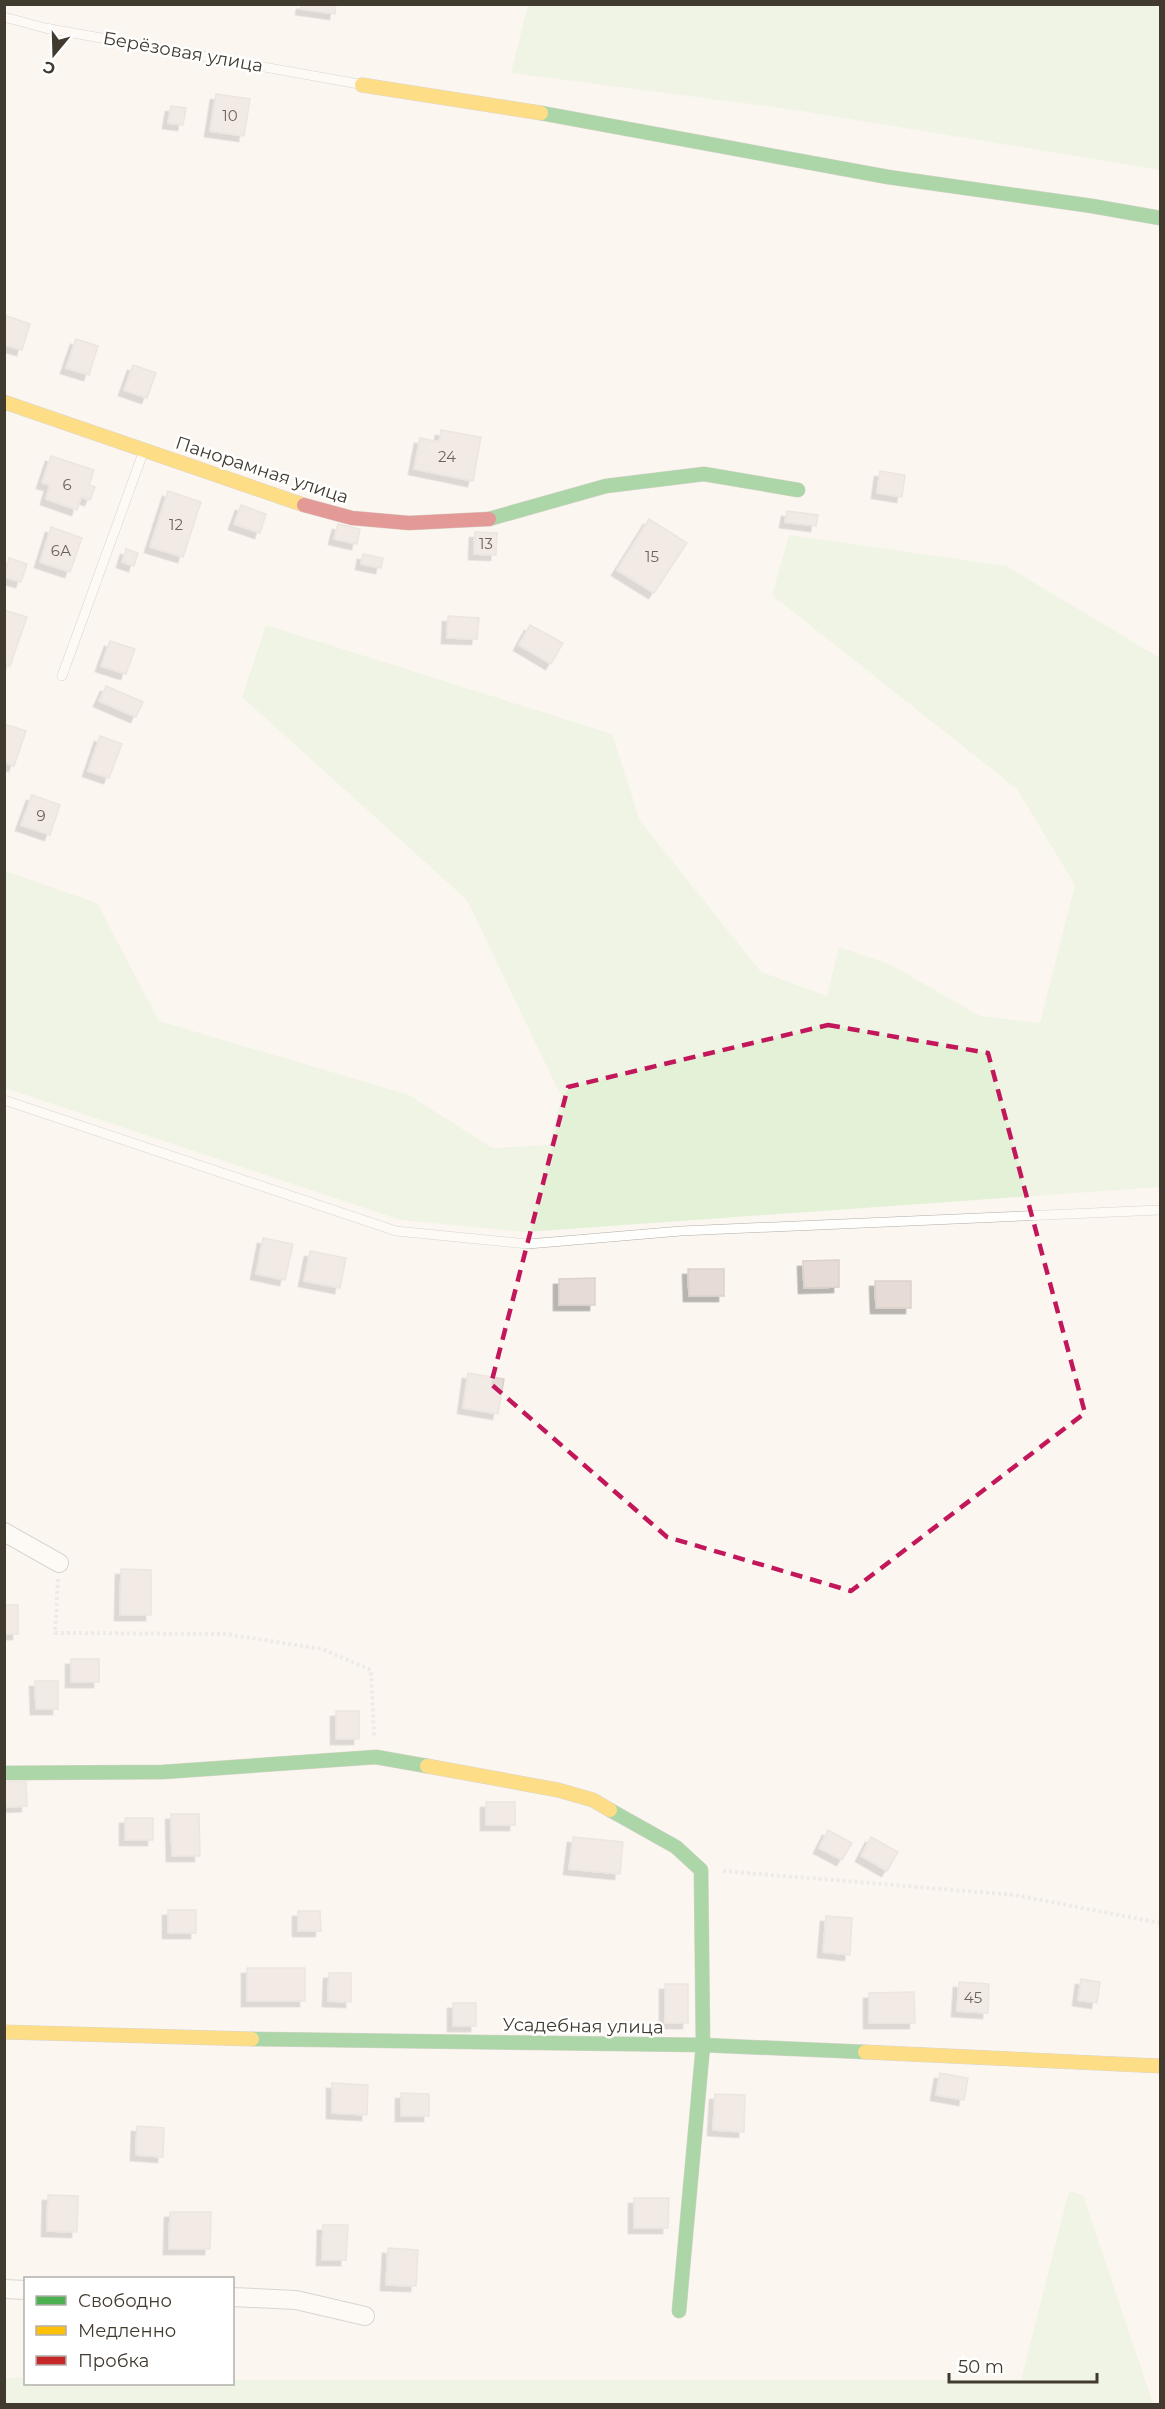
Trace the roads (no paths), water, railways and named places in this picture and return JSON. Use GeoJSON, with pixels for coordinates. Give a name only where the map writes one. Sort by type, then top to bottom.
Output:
{"type":"FeatureCollection","features":[{"type":"Feature","properties":{"kind":"street"},"geometry":{"type":"LineString","coordinates":[[362,85],[447,97],[890,177],[1161,218]]}},
{"type":"Feature","properties":{"kind":"street","name":"Панорамная улица"},"geometry":{"type":"LineString","coordinates":[[4,402],[296,503],[352,518],[409,523],[489,519],[606,486],[704,474],[798,490]]}},
{"type":"Feature","properties":{"kind":"street"},"geometry":{"type":"LineString","coordinates":[[4,1533],[59,1563]]}},
{"type":"Feature","properties":{"kind":"street"},"geometry":{"type":"LineString","coordinates":[[4,1773],[163,1772],[370,1758],[558,1790],[592,1800],[676,1847],[701,1870],[704,2045],[679,2312]]}},
{"type":"Feature","properties":{"kind":"street","name":"Усадебная улица"},"geometry":{"type":"LineString","coordinates":[[4,2032],[298,2040],[704,2045],[1161,2066]]}},
{"type":"Feature","properties":{"kind":"street"},"geometry":{"type":"LineString","coordinates":[[4,2289],[24,2290]]}},
{"type":"Feature","properties":{"kind":"street"},"geometry":{"type":"LineString","coordinates":[[234,2297],[296,2300],[365,2316]]}},
{"type":"Feature","properties":{"kind":"lane","name":"Берёзовая улица"},"geometry":{"type":"LineString","coordinates":[[4,17],[57,30],[362,85]]}},
{"type":"Feature","properties":{"kind":"lane"},"geometry":{"type":"LineString","coordinates":[[62,676],[144,451]]}},
{"type":"Feature","properties":{"kind":"lane"},"geometry":{"type":"LineString","coordinates":[[4,1100],[396,1231],[528,1244],[681,1231],[1161,1210]]}}]}
